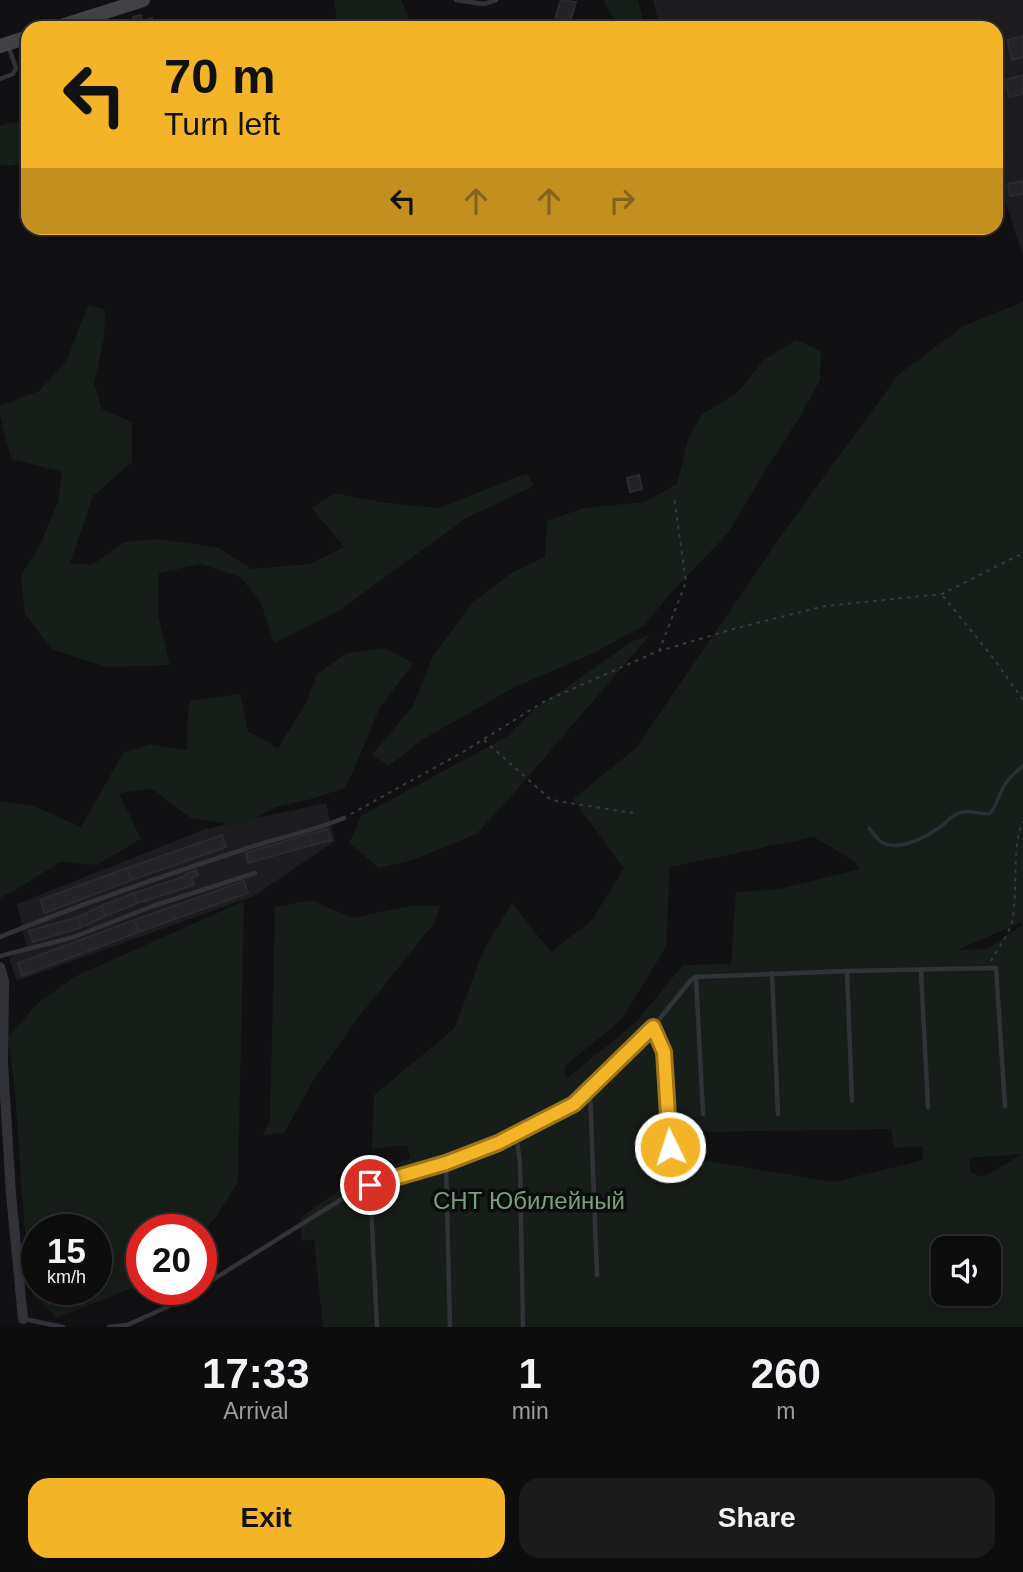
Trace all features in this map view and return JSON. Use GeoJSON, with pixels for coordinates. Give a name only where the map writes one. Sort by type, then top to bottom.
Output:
{"type":"FeatureCollection","features":[{"type":"Feature","properties":{"kind":"main road"},"geometry":{"type":"LineString","coordinates":[[77,21],[143,0]]}},
{"type":"Feature","properties":{"kind":"main road"},"geometry":{"type":"LineString","coordinates":[[4,45],[21,39]]}},
{"type":"Feature","properties":{"kind":"street"},"geometry":{"type":"LineString","coordinates":[[0,967],[4,981],[3,1063],[11,1194],[23,1319]]}},
{"type":"Feature","properties":{"kind":"lane"},"geometry":{"type":"LineString","coordinates":[[456,0],[484,4],[496,0]]}},
{"type":"Feature","properties":{"kind":"lane"},"geometry":{"type":"LineString","coordinates":[[0,79],[13,74],[16,68],[4,45]]}},
{"type":"Feature","properties":{"kind":"lane"},"geometry":{"type":"LineString","coordinates":[[0,937],[115,892],[344,818]]}},
{"type":"Feature","properties":{"kind":"lane"},"geometry":{"type":"LineString","coordinates":[[0,956],[74,937],[153,906],[255,873]]}},
{"type":"Feature","properties":{"kind":"lane"},"geometry":{"type":"LineString","coordinates":[[217,1277],[350,1194],[370,1185],[446,1163],[516,1134],[574,1104],[653,1027],[696,977],[996,968],[1005,1106]]}},
{"type":"Feature","properties":{"kind":"lane"},"geometry":{"type":"LineString","coordinates":[[847,971],[852,1101]]}},
{"type":"Feature","properties":{"kind":"lane"},"geometry":{"type":"LineString","coordinates":[[921,971],[928,1107]]}},
{"type":"Feature","properties":{"kind":"lane"},"geometry":{"type":"LineString","coordinates":[[772,973],[778,1114]]}},
{"type":"Feature","properties":{"kind":"lane"},"geometry":{"type":"LineString","coordinates":[[696,977],[703,1114]]}},
{"type":"Feature","properties":{"kind":"lane"},"geometry":{"type":"LineString","coordinates":[[653,1027],[664,1052],[670,1147]]}},
{"type":"Feature","properties":{"kind":"lane"},"geometry":{"type":"LineString","coordinates":[[590,1090],[597,1275]]}},
{"type":"Feature","properties":{"kind":"lane"},"geometry":{"type":"LineString","coordinates":[[516,1134],[520,1163],[523,1327]]}},
{"type":"Feature","properties":{"kind":"lane"},"geometry":{"type":"LineString","coordinates":[[446,1163],[450,1327]]}},
{"type":"Feature","properties":{"kind":"lane"},"geometry":{"type":"LineString","coordinates":[[370,1185],[377,1327]]}},
{"type":"Feature","properties":{"kind":"lane"},"geometry":{"type":"LineString","coordinates":[[109,1327],[127,1325],[170,1305]]}},
{"type":"Feature","properties":{"kind":"lane"},"geometry":{"type":"LineString","coordinates":[[23,1319],[62,1327]]}},
{"type":"Feature","properties":{"kind":"path"},"geometry":{"type":"LineString","coordinates":[[659,652],[686,582],[674,497]]}},
{"type":"Feature","properties":{"kind":"path"},"geometry":{"type":"LineString","coordinates":[[344,818],[463,752],[545,701],[659,652],[737,628],[825,606],[942,594],[1023,553]]}},
{"type":"Feature","properties":{"kind":"path"},"geometry":{"type":"LineString","coordinates":[[942,594],[1023,701]]}},
{"type":"Feature","properties":{"kind":"path"},"geometry":{"type":"LineString","coordinates":[[483,740],[551,800],[634,813]]}},
{"type":"Feature","properties":{"kind":"path"},"geometry":{"type":"LineString","coordinates":[[989,968],[1012,922],[1018,837],[1023,822]]}},
{"type":"Feature","properties":{"kind":"shaded area"},"geometry":{"type":"Polygon","coordinates":[[[653,0],[1023,0],[1023,256],[1003,195],[1003,21],[658,20],[653,0]]]}},
{"type":"Feature","properties":{"kind":"shaded area"},"geometry":{"type":"Polygon","coordinates":[[[326,803],[335,841],[254,896],[17,981],[9,959],[26,945],[17,904],[205,829],[326,803]]]}},
{"type":"Feature","properties":{"kind":"green space"},"geometry":{"type":"Polygon","coordinates":[[[334,0],[401,0],[411,21],[335,21],[337,18],[334,0]]]}},
{"type":"Feature","properties":{"kind":"green space"},"geometry":{"type":"Polygon","coordinates":[[[603,0],[638,0],[643,21],[615,21],[603,0]]]}},
{"type":"Feature","properties":{"kind":"green space"},"geometry":{"type":"Polygon","coordinates":[[[21,121],[21,164],[0,166],[0,126],[21,121]]]}},
{"type":"Feature","properties":{"kind":"green space","name":"СНТ Юбилейный"},"geometry":{"type":"Polygon","coordinates":[[[1023,302],[1023,1327],[323,1327],[314,1239],[302,1241],[300,1218],[356,1178],[410,1158],[407,1145],[372,1149],[374,1095],[455,1028],[483,951],[512,903],[551,952],[592,920],[624,868],[573,799],[636,748],[785,530],[899,374],[963,326],[1023,302]],[[814,837],[670,867],[666,947],[622,1019],[564,1067],[566,1079],[637,1021],[683,965],[731,964],[736,892],[780,889],[860,869],[854,861],[814,837]],[[1022,922],[957,950],[987,949],[1022,925],[1022,922]],[[891,1129],[704,1132],[680,1156],[697,1165],[697,1159],[834,1182],[923,1160],[922,1146],[894,1148],[891,1129]],[[1022,1154],[969,1158],[971,1173],[984,1177],[1022,1154]]]}},
{"type":"Feature","properties":{"kind":"green space"},"geometry":{"type":"Polygon","coordinates":[[[88,305],[105,309],[104,338],[94,384],[102,409],[132,422],[132,462],[93,496],[70,563],[92,565],[124,542],[157,539],[217,547],[252,569],[310,564],[344,547],[312,508],[335,493],[380,502],[439,508],[527,473],[534,486],[466,518],[340,610],[274,643],[261,603],[240,577],[201,564],[159,573],[158,615],[170,665],[107,667],[53,650],[25,614],[21,575],[41,543],[58,501],[62,472],[11,459],[0,406],[39,391],[67,360],[88,305]]]}},
{"type":"Feature","properties":{"kind":"green space"},"geometry":{"type":"Polygon","coordinates":[[[796,340],[821,351],[820,380],[729,532],[668,596],[645,625],[594,653],[513,688],[420,741],[389,766],[372,755],[413,706],[433,656],[472,603],[513,572],[545,557],[547,521],[583,508],[644,502],[677,484],[688,439],[702,414],[736,394],[764,360],[796,340]]]}},
{"type":"Feature","properties":{"kind":"green space"},"geometry":{"type":"Polygon","coordinates":[[[651,634],[476,834],[413,860],[379,868],[349,843],[361,816],[506,737],[535,709],[633,641],[651,634]]]}},
{"type":"Feature","properties":{"kind":"green space"},"geometry":{"type":"Polygon","coordinates":[[[385,648],[413,663],[379,709],[345,788],[276,807],[241,826],[191,818],[152,789],[119,793],[141,839],[97,865],[60,862],[0,898],[0,801],[34,806],[81,827],[123,753],[150,744],[187,750],[190,701],[240,694],[248,731],[278,748],[306,703],[317,674],[347,653],[385,648]]]}},
{"type":"Feature","properties":{"kind":"green space"},"geometry":{"type":"Polygon","coordinates":[[[311,900],[352,918],[410,906],[440,906],[435,922],[361,1014],[313,1081],[284,1133],[263,1135],[270,1120],[275,907],[311,900]]]}},
{"type":"Feature","properties":{"kind":"green space"},"geometry":{"type":"Polygon","coordinates":[[[244,901],[238,1182],[217,1215],[126,1214],[126,1290],[112,1296],[112,1214],[23,1214],[15,1092],[8,1037],[38,1003],[74,977],[244,901]]]}},
{"type":"Feature","properties":{"kind":"green space"},"geometry":{"type":"Polygon","coordinates":[[[43,1305],[90,1305],[57,1318],[43,1305]]]}},
{"type":"Feature","properties":{"kind":"building"},"geometry":{"type":"Polygon","coordinates":[[[561,0],[576,2],[570,21],[554,21],[561,0]]]}},
{"type":"Feature","properties":{"kind":"building"},"geometry":{"type":"Polygon","coordinates":[[[141,15],[142,21],[134,21],[133,17],[141,15]]]}},
{"type":"Feature","properties":{"kind":"building"},"geometry":{"type":"Polygon","coordinates":[[[1023,36],[1023,57],[1012,60],[1007,40],[1023,36]]]}},
{"type":"Feature","properties":{"kind":"building"},"geometry":{"type":"Polygon","coordinates":[[[1023,75],[1023,94],[1009,97],[1005,80],[1023,75]]]}},
{"type":"Feature","properties":{"kind":"building"},"geometry":{"type":"Polygon","coordinates":[[[1023,181],[1023,194],[1010,196],[1008,184],[1023,181]]]}},
{"type":"Feature","properties":{"kind":"building"},"geometry":{"type":"Polygon","coordinates":[[[639,475],[642,489],[630,492],[627,478],[639,475]]]}},
{"type":"Feature","properties":{"kind":"building"},"geometry":{"type":"Polygon","coordinates":[[[328,829],[331,840],[312,845],[309,834],[328,829]]]}},
{"type":"Feature","properties":{"kind":"building"},"geometry":{"type":"Polygon","coordinates":[[[309,834],[312,845],[248,863],[246,853],[309,834]]]}},
{"type":"Feature","properties":{"kind":"building"},"geometry":{"type":"Polygon","coordinates":[[[222,835],[226,847],[132,880],[127,868],[222,835]]]}},
{"type":"Feature","properties":{"kind":"building"},"geometry":{"type":"Polygon","coordinates":[[[127,868],[132,880],[45,913],[40,900],[127,868]]]}},
{"type":"Feature","properties":{"kind":"building"},"geometry":{"type":"Polygon","coordinates":[[[196,870],[198,875],[191,878],[194,885],[138,903],[134,893],[186,876],[185,874],[196,870]]]}},
{"type":"Feature","properties":{"kind":"building"},"geometry":{"type":"Polygon","coordinates":[[[244,881],[248,893],[139,932],[134,920],[244,881]]]}},
{"type":"Feature","properties":{"kind":"building"},"geometry":{"type":"Polygon","coordinates":[[[134,893],[138,903],[106,916],[101,906],[134,893]]]}},
{"type":"Feature","properties":{"kind":"building"},"geometry":{"type":"Polygon","coordinates":[[[101,906],[106,916],[82,927],[78,917],[101,906]]]}},
{"type":"Feature","properties":{"kind":"building"},"geometry":{"type":"Polygon","coordinates":[[[78,917],[82,927],[33,942],[29,931],[78,917]]]}},
{"type":"Feature","properties":{"kind":"building"},"geometry":{"type":"Polygon","coordinates":[[[134,920],[139,932],[22,976],[18,963],[134,920]]]}},
{"type":"Feature","properties":{"kind":"waterway"},"geometry":{"type":"LineString","coordinates":[[869,828],[886,844],[903,844],[930,833],[961,813],[989,814],[1007,782],[1023,766]]}},
{"type":"Feature","properties":{"kind":"route"},"geometry":{"type":"LineString","coordinates":[[370,1185],[446,1163],[498,1143],[574,1104],[653,1027],[664,1052],[670,1147]]}}]}
